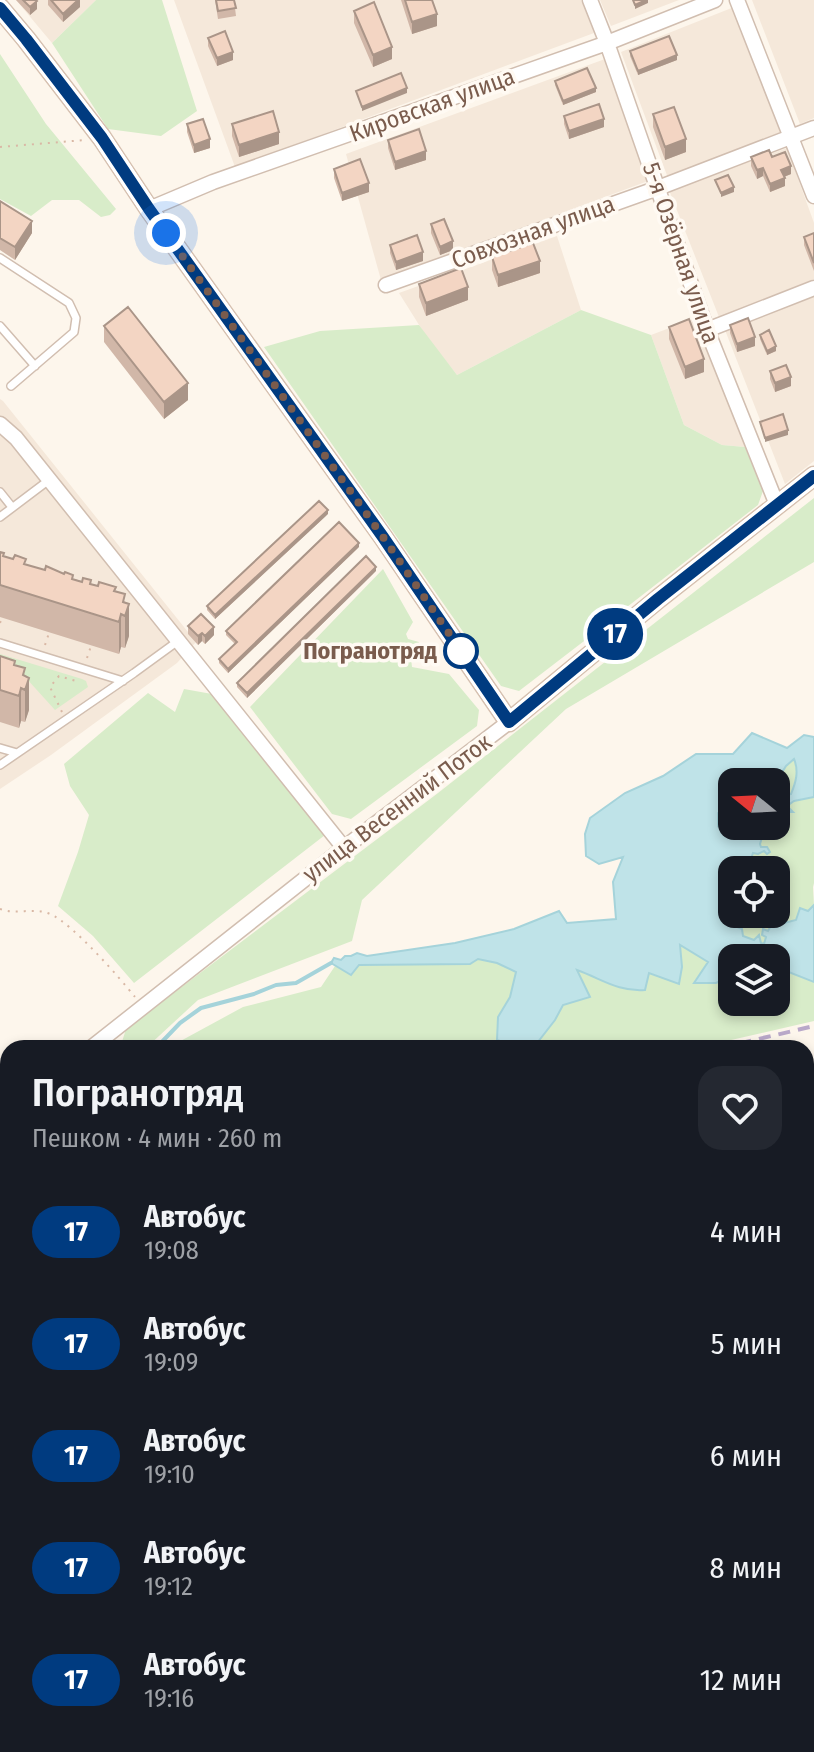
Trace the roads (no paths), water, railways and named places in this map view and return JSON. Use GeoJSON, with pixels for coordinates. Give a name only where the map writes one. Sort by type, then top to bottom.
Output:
{"type":"FeatureCollection","features":[{"type":"Feature","properties":{"kind":"street","name":"5-я Озёрная улица"},"geometry":{"type":"LineString","coordinates":[[590,0],[707,330],[777,505]]}},
{"type":"Feature","properties":{"kind":"street","name":"Кировская улица"},"geometry":{"type":"LineString","coordinates":[[149,209],[213,182],[607,43],[715,0]]}},
{"type":"Feature","properties":{"kind":"street"},"geometry":{"type":"LineString","coordinates":[[737,0],[814,196]]}},
{"type":"Feature","properties":{"kind":"street"},"geometry":{"type":"LineString","coordinates":[[0,8],[102,138],[149,209],[383,537],[509,722]]}},
{"type":"Feature","properties":{"kind":"street","name":"Совхозная улица"},"geometry":{"type":"LineString","coordinates":[[386,285],[658,188],[814,128]]}},
{"type":"Feature","properties":{"kind":"street"},"geometry":{"type":"LineString","coordinates":[[707,330],[814,288]]}},
{"type":"Feature","properties":{"kind":"street"},"geometry":{"type":"LineString","coordinates":[[0,424],[16,438],[128,587],[178,641],[344,848]]}},
{"type":"Feature","properties":{"kind":"street","name":"улица Весенний Поток"},"geometry":{"type":"LineString","coordinates":[[101,1040],[509,722],[814,476]]}},
{"type":"Feature","properties":{"kind":"lane"},"geometry":{"type":"LineString","coordinates":[[0,258],[69,303],[76,318],[74,332],[11,386]]}},
{"type":"Feature","properties":{"kind":"lane"},"geometry":{"type":"LineString","coordinates":[[0,326],[35,366]]}},
{"type":"Feature","properties":{"kind":"lane"},"geometry":{"type":"LineString","coordinates":[[0,517],[49,480]]}},
{"type":"Feature","properties":{"kind":"lane"},"geometry":{"type":"LineString","coordinates":[[0,492],[12,507]]}},
{"type":"Feature","properties":{"kind":"lane"},"geometry":{"type":"LineString","coordinates":[[0,765],[178,641]]}},
{"type":"Feature","properties":{"kind":"lane"},"geometry":{"type":"LineString","coordinates":[[0,643],[123,681]]}},
{"type":"Feature","properties":{"kind":"lane"},"geometry":{"type":"LineString","coordinates":[[0,748],[17,753]]}},
{"type":"Feature","properties":{"kind":"water"},"geometry":{"type":"Polygon","coordinates":[[[752,733],[787,748],[804,735],[814,737],[814,797],[790,804],[797,772],[794,759],[785,768],[718,768],[718,840],[761,840],[761,847],[767,847],[770,852],[753,853],[752,856],[718,856],[718,928],[740,928],[743,936],[754,940],[759,935],[764,944],[718,944],[718,982],[694,983],[708,962],[680,945],[682,967],[679,984],[649,973],[645,990],[626,989],[577,970],[590,997],[563,1005],[539,1040],[497,1040],[498,1017],[510,997],[516,972],[497,963],[478,959],[470,964],[359,965],[351,975],[331,963],[334,958],[341,960],[357,953],[367,956],[455,943],[514,929],[559,911],[567,923],[616,919],[613,882],[623,857],[599,864],[586,856],[585,834],[590,818],[625,793],[663,776],[696,754],[733,754],[752,733]]]}},
{"type":"Feature","properties":{"kind":"water"},"geometry":{"type":"Polygon","coordinates":[[[814,905],[814,982],[790,973],[790,944],[764,944],[766,937],[762,935],[763,929],[790,928],[790,922],[796,920],[800,908],[808,911],[814,905]]]}},
{"type":"Feature","properties":{"kind":"waterway"},"geometry":{"type":"LineString","coordinates":[[164,1040],[201,1008],[276,985],[296,983],[331,963]]}},
{"type":"Feature","properties":{"kind":"railway"},"geometry":{"type":"LineString","coordinates":[[754,1040],[814,1026]]}},
{"type":"Feature","properties":{"kind":"place","name":"Погранотряд"},"geometry":{"type":"Point","coordinates":[461,651]}}]}
